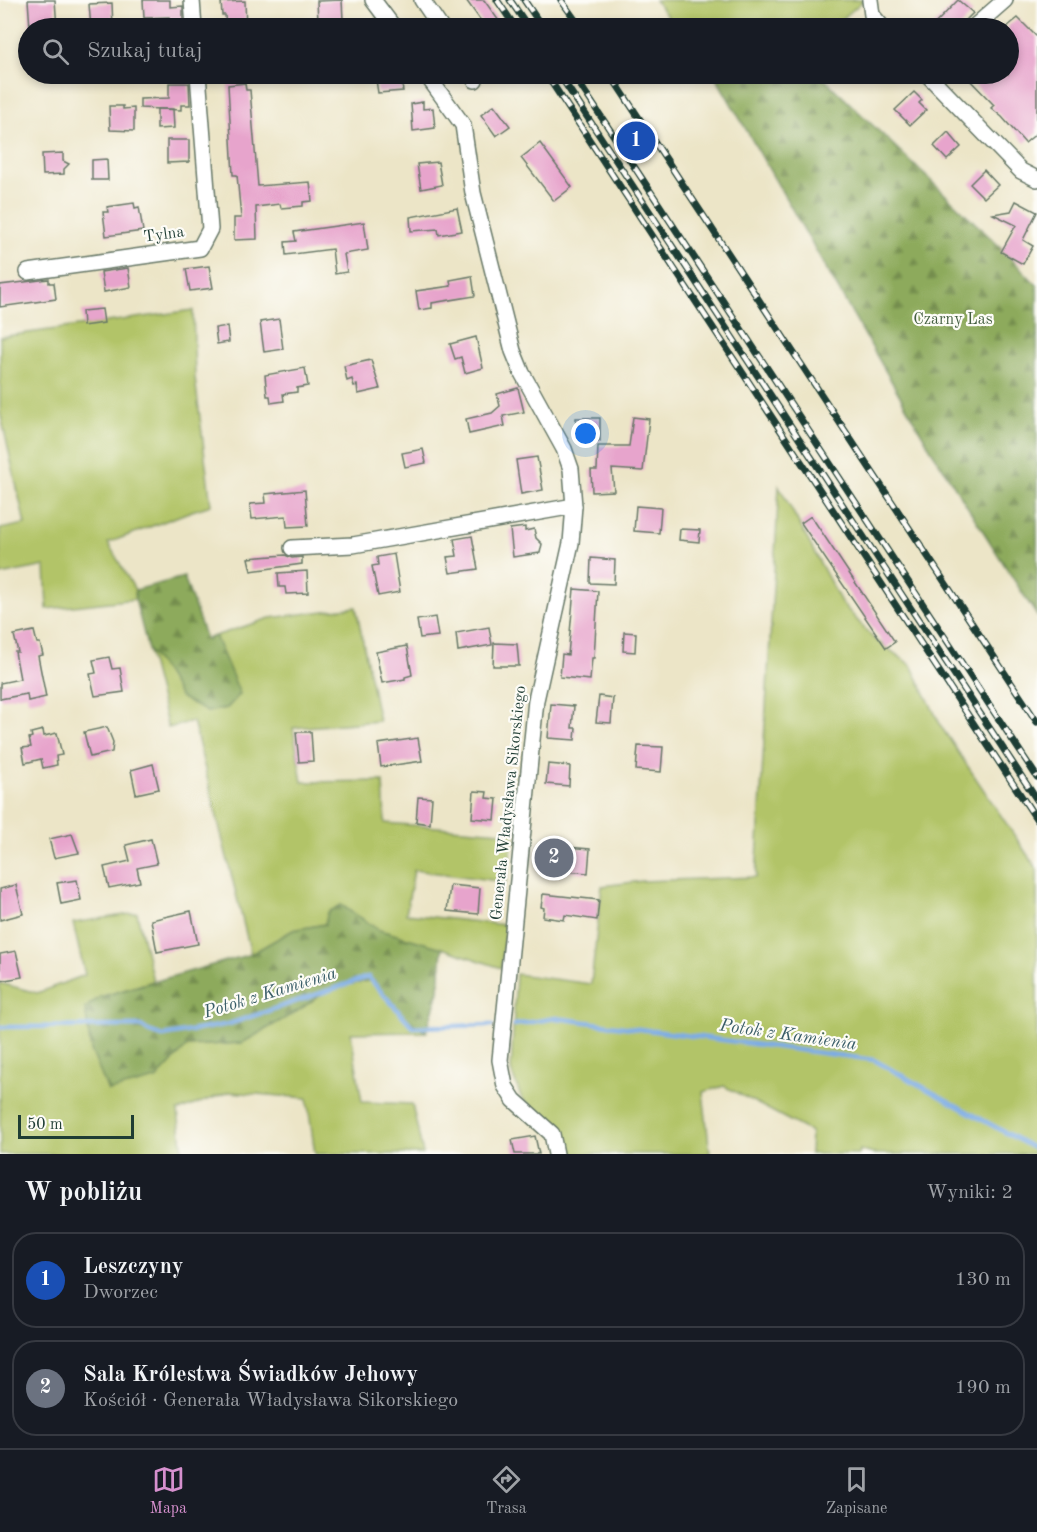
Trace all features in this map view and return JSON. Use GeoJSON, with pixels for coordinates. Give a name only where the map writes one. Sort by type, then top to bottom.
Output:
{"type":"FeatureCollection","features":[{"type":"Feature","properties":{"kind":"street"},"geometry":{"type":"LineString","coordinates":[[192,0],[193,18]]}},
{"type":"Feature","properties":{"kind":"street"},"geometry":{"type":"LineString","coordinates":[[373,0],[386,18]]}},
{"type":"Feature","properties":{"kind":"street"},"geometry":{"type":"LineString","coordinates":[[422,0],[434,18]]}},
{"type":"Feature","properties":{"kind":"street"},"geometry":{"type":"LineString","coordinates":[[870,0],[875,18]]}},
{"type":"Feature","properties":{"kind":"street"},"geometry":{"type":"LineString","coordinates":[[984,18],[1005,0]]}},
{"type":"Feature","properties":{"kind":"street","name":"Tylna"},"geometry":{"type":"LineString","coordinates":[[28,272],[200,248],[210,229],[199,84]]}},
{"type":"Feature","properties":{"kind":"street","name":"Generała Władysława Sikorskiego"},"geometry":{"type":"LineString","coordinates":[[433,84],[463,125],[473,194],[513,351],[522,373],[564,449],[571,469],[574,506],[571,543],[536,700],[500,1060],[505,1086],[514,1100],[552,1134],[556,1154]]}},
{"type":"Feature","properties":{"kind":"street"},"geometry":{"type":"LineString","coordinates":[[937,84],[1022,171],[1037,179]]}},
{"type":"Feature","properties":{"kind":"street"},"geometry":{"type":"LineString","coordinates":[[292,548],[353,545],[574,506]]}},
{"type":"Feature","properties":{"kind":"green space"},"geometry":{"type":"Polygon","coordinates":[[[655,0],[864,0],[843,18],[668,18],[655,0]]]}},
{"type":"Feature","properties":{"kind":"green space","name":"Czarny Las"},"geometry":{"type":"Polygon","coordinates":[[[720,84],[829,84],[1037,285],[1037,616],[930,448],[720,84]]]}},
{"type":"Feature","properties":{"kind":"green space"},"geometry":{"type":"Polygon","coordinates":[[[193,310],[195,378],[211,505],[108,543],[135,590],[135,599],[47,609],[45,566],[0,575],[0,529],[25,524],[0,412],[0,337],[193,310]]]}},
{"type":"Feature","properties":{"kind":"green space"},"geometry":{"type":"Polygon","coordinates":[[[779,486],[841,602],[873,638],[911,665],[942,728],[1037,869],[1037,1154],[873,1154],[860,1150],[859,1154],[810,1154],[811,1132],[724,1086],[703,1092],[710,1154],[565,1154],[560,1129],[522,1099],[511,1071],[516,974],[591,984],[602,886],[642,881],[756,877],[779,486]]]}},
{"type":"Feature","properties":{"kind":"green space"},"geometry":{"type":"Polygon","coordinates":[[[184,577],[206,639],[215,636],[240,694],[227,708],[207,712],[180,697],[148,650],[135,599],[135,590],[184,577]]]}},
{"type":"Feature","properties":{"kind":"green space"},"geometry":{"type":"Polygon","coordinates":[[[356,607],[379,721],[293,728],[302,782],[383,781],[385,823],[514,833],[506,882],[414,870],[406,914],[505,925],[501,968],[379,930],[341,905],[325,924],[293,930],[251,954],[193,721],[168,728],[148,650],[165,672],[207,712],[227,708],[240,694],[215,636],[270,618],[356,607]]]}},
{"type":"Feature","properties":{"kind":"green space"},"geometry":{"type":"Polygon","coordinates":[[[341,905],[379,930],[442,948],[439,991],[426,1032],[406,1018],[373,980],[330,988],[299,1010],[242,1043],[187,1046],[156,1079],[108,1091],[91,1050],[85,1008],[100,997],[251,954],[293,930],[325,924],[328,912],[341,905]]]}},
{"type":"Feature","properties":{"kind":"green space"},"geometry":{"type":"Polygon","coordinates":[[[137,913],[153,981],[100,997],[156,1079],[187,1046],[242,1043],[299,1010],[330,988],[373,980],[406,1018],[426,1032],[351,1033],[362,1102],[412,1104],[423,1154],[315,1154],[307,1098],[229,1092],[178,1111],[183,1154],[0,1154],[0,983],[37,993],[85,975],[73,923],[137,913]]]}},
{"type":"Feature","properties":{"kind":"building"},"geometry":{"type":"Polygon","coordinates":[[[28,0],[55,0],[56,18],[29,18],[28,0]]]}},
{"type":"Feature","properties":{"kind":"building"},"geometry":{"type":"Polygon","coordinates":[[[143,0],[170,0],[170,7],[183,6],[183,18],[144,18],[143,0]]]}},
{"type":"Feature","properties":{"kind":"building"},"geometry":{"type":"Polygon","coordinates":[[[342,0],[343,18],[318,18],[317,1],[342,0]]]}},
{"type":"Feature","properties":{"kind":"building"},"geometry":{"type":"Polygon","coordinates":[[[466,0],[484,0],[497,18],[479,18],[466,0]]]}},
{"type":"Feature","properties":{"kind":"building"},"geometry":{"type":"Polygon","coordinates":[[[958,0],[973,13],[968,18],[941,18],[958,0]]]}},
{"type":"Feature","properties":{"kind":"building"},"geometry":{"type":"Polygon","coordinates":[[[245,1],[246,18],[225,18],[225,15],[222,15],[221,2],[245,1]]]}},
{"type":"Feature","properties":{"kind":"building"},"geometry":{"type":"Polygon","coordinates":[[[112,3],[113,18],[90,18],[89,4],[112,3]]]}},
{"type":"Feature","properties":{"kind":"building"},"geometry":{"type":"Polygon","coordinates":[[[1019,19],[1037,37],[1037,133],[1025,143],[991,108],[994,105],[974,84],[1019,84],[1019,19]]]}},
{"type":"Feature","properties":{"kind":"building"},"geometry":{"type":"Polygon","coordinates":[[[169,84],[189,84],[190,105],[181,105],[181,110],[140,108],[140,99],[169,98],[169,84]]]}},
{"type":"Feature","properties":{"kind":"building"},"geometry":{"type":"Polygon","coordinates":[[[245,84],[246,90],[250,90],[258,186],[310,182],[312,201],[303,202],[303,206],[281,208],[280,204],[256,207],[257,239],[234,240],[234,218],[241,218],[237,175],[233,175],[228,85],[245,84]]]}},
{"type":"Feature","properties":{"kind":"building"},"geometry":{"type":"Polygon","coordinates":[[[377,84],[402,84],[403,91],[378,93],[377,84]]]}},
{"type":"Feature","properties":{"kind":"building"},"geometry":{"type":"Polygon","coordinates":[[[914,92],[922,100],[919,103],[926,110],[910,125],[895,110],[914,92]]]}},
{"type":"Feature","properties":{"kind":"building"},"geometry":{"type":"Polygon","coordinates":[[[423,102],[423,109],[433,108],[435,128],[413,131],[411,104],[423,102]]]}},
{"type":"Feature","properties":{"kind":"building"},"geometry":{"type":"Polygon","coordinates":[[[494,105],[510,126],[496,136],[481,115],[494,105]]]}},
{"type":"Feature","properties":{"kind":"building"},"geometry":{"type":"Polygon","coordinates":[[[109,106],[123,106],[123,109],[134,108],[134,131],[110,130],[109,106]]]}},
{"type":"Feature","properties":{"kind":"building"},"geometry":{"type":"Polygon","coordinates":[[[157,109],[173,109],[174,128],[157,129],[157,109]]]}},
{"type":"Feature","properties":{"kind":"building"},"geometry":{"type":"Polygon","coordinates":[[[948,132],[961,147],[947,160],[934,146],[948,132]]]}},
{"type":"Feature","properties":{"kind":"building"},"geometry":{"type":"Polygon","coordinates":[[[167,140],[189,140],[189,162],[167,163],[167,140]]]}},
{"type":"Feature","properties":{"kind":"building"},"geometry":{"type":"Polygon","coordinates":[[[540,143],[572,187],[554,201],[521,158],[540,143]]]}},
{"type":"Feature","properties":{"kind":"building"},"geometry":{"type":"Polygon","coordinates":[[[63,153],[63,161],[69,164],[64,169],[64,174],[43,175],[42,154],[63,153]]]}},
{"type":"Feature","properties":{"kind":"building"},"geometry":{"type":"Polygon","coordinates":[[[107,159],[108,180],[92,180],[92,160],[107,159]]]}},
{"type":"Feature","properties":{"kind":"building"},"geometry":{"type":"Polygon","coordinates":[[[438,162],[442,185],[421,189],[417,164],[438,162]]]}},
{"type":"Feature","properties":{"kind":"building"},"geometry":{"type":"Polygon","coordinates":[[[984,170],[998,185],[984,198],[970,184],[984,170]]]}},
{"type":"Feature","properties":{"kind":"building"},"geometry":{"type":"Polygon","coordinates":[[[1016,201],[1037,212],[1023,240],[1033,246],[1023,264],[1001,252],[1016,225],[993,214],[1011,211],[1016,201]]]}},
{"type":"Feature","properties":{"kind":"building"},"geometry":{"type":"Polygon","coordinates":[[[134,203],[135,208],[139,207],[143,231],[106,236],[103,212],[108,212],[107,207],[134,203]]]}},
{"type":"Feature","properties":{"kind":"building"},"geometry":{"type":"Polygon","coordinates":[[[457,208],[462,231],[439,235],[438,229],[411,231],[410,217],[457,208]]]}},
{"type":"Feature","properties":{"kind":"building"},"geometry":{"type":"Polygon","coordinates":[[[364,222],[368,250],[344,254],[347,272],[335,274],[332,249],[286,255],[285,242],[296,241],[294,232],[364,222]]]}},
{"type":"Feature","properties":{"kind":"building"},"geometry":{"type":"Polygon","coordinates":[[[209,266],[213,288],[190,291],[186,269],[209,266]]]}},
{"type":"Feature","properties":{"kind":"building"},"geometry":{"type":"Polygon","coordinates":[[[128,268],[131,287],[104,292],[101,272],[128,268]]]}},
{"type":"Feature","properties":{"kind":"building"},"geometry":{"type":"Polygon","coordinates":[[[472,276],[475,296],[432,303],[432,308],[419,310],[416,291],[451,286],[450,280],[472,276]]]}},
{"type":"Feature","properties":{"kind":"building"},"geometry":{"type":"Polygon","coordinates":[[[49,279],[49,283],[54,283],[56,299],[0,307],[0,285],[49,279]]]}},
{"type":"Feature","properties":{"kind":"building"},"geometry":{"type":"Polygon","coordinates":[[[102,309],[104,323],[83,326],[82,311],[102,309]]]}},
{"type":"Feature","properties":{"kind":"building"},"geometry":{"type":"Polygon","coordinates":[[[279,319],[283,349],[264,352],[260,322],[279,319]]]}},
{"type":"Feature","properties":{"kind":"building"},"geometry":{"type":"Polygon","coordinates":[[[227,326],[229,342],[217,344],[215,328],[227,326]]]}},
{"type":"Feature","properties":{"kind":"building"},"geometry":{"type":"Polygon","coordinates":[[[476,337],[483,368],[465,373],[461,357],[455,359],[450,344],[476,337]]]}},
{"type":"Feature","properties":{"kind":"building"},"geometry":{"type":"Polygon","coordinates":[[[371,360],[380,389],[358,394],[357,385],[354,386],[352,379],[347,381],[344,366],[371,360]]]}},
{"type":"Feature","properties":{"kind":"building"},"geometry":{"type":"Polygon","coordinates":[[[305,368],[308,386],[297,388],[297,392],[283,394],[284,401],[271,403],[270,396],[267,396],[265,375],[305,368]]]}},
{"type":"Feature","properties":{"kind":"building"},"geometry":{"type":"Polygon","coordinates":[[[518,388],[524,412],[503,416],[505,426],[469,434],[466,419],[492,413],[500,406],[497,394],[518,388]]]}},
{"type":"Feature","properties":{"kind":"building"},"geometry":{"type":"Polygon","coordinates":[[[633,417],[649,419],[643,471],[612,469],[614,491],[592,492],[591,470],[597,470],[598,446],[629,446],[633,417]]]}},
{"type":"Feature","properties":{"kind":"building"},"geometry":{"type":"Polygon","coordinates":[[[576,418],[600,418],[600,441],[576,441],[576,418]]]}},
{"type":"Feature","properties":{"kind":"building"},"geometry":{"type":"Polygon","coordinates":[[[423,449],[426,463],[405,467],[402,453],[423,449]]]}},
{"type":"Feature","properties":{"kind":"building"},"geometry":{"type":"Polygon","coordinates":[[[537,457],[543,490],[521,494],[516,460],[537,457]]]}},
{"type":"Feature","properties":{"kind":"building"},"geometry":{"type":"Polygon","coordinates":[[[305,490],[308,526],[287,527],[286,516],[252,519],[250,504],[266,503],[265,494],[305,490]]]}},
{"type":"Feature","properties":{"kind":"building"},"geometry":{"type":"Polygon","coordinates":[[[636,506],[661,508],[659,533],[634,531],[636,506]]]}},
{"type":"Feature","properties":{"kind":"building"},"geometry":{"type":"Polygon","coordinates":[[[811,516],[895,642],[886,648],[801,523],[811,516]]]}},
{"type":"Feature","properties":{"kind":"building"},"geometry":{"type":"Polygon","coordinates":[[[525,527],[525,531],[534,529],[536,538],[542,544],[540,553],[513,557],[510,529],[525,527]]]}},
{"type":"Feature","properties":{"kind":"building"},"geometry":{"type":"Polygon","coordinates":[[[680,529],[700,530],[699,542],[679,540],[680,529]]]}},
{"type":"Feature","properties":{"kind":"building"},"geometry":{"type":"Polygon","coordinates":[[[472,536],[478,569],[450,573],[447,557],[457,556],[454,539],[472,536]]]}},
{"type":"Feature","properties":{"kind":"building"},"geometry":{"type":"Polygon","coordinates":[[[394,554],[400,592],[378,596],[372,566],[378,565],[377,557],[394,554]]]}},
{"type":"Feature","properties":{"kind":"building"},"geometry":{"type":"Polygon","coordinates":[[[285,555],[292,558],[302,557],[302,564],[251,571],[248,558],[285,555]]]}},
{"type":"Feature","properties":{"kind":"building"},"geometry":{"type":"Polygon","coordinates":[[[591,558],[615,560],[614,584],[590,583],[591,558]]]}},
{"type":"Feature","properties":{"kind":"building"},"geometry":{"type":"Polygon","coordinates":[[[307,571],[308,593],[286,594],[285,587],[279,587],[278,573],[307,571]]]}},
{"type":"Feature","properties":{"kind":"building"},"geometry":{"type":"Polygon","coordinates":[[[574,589],[598,591],[594,658],[592,658],[590,680],[560,677],[562,654],[568,655],[574,589]]]}},
{"type":"Feature","properties":{"kind":"building"},"geometry":{"type":"Polygon","coordinates":[[[435,617],[438,636],[420,638],[417,620],[435,617]]]}},
{"type":"Feature","properties":{"kind":"building"},"geometry":{"type":"Polygon","coordinates":[[[489,627],[492,645],[458,651],[456,633],[489,627]]]}},
{"type":"Feature","properties":{"kind":"building"},"geometry":{"type":"Polygon","coordinates":[[[34,631],[43,655],[38,656],[46,697],[28,701],[27,694],[0,699],[0,683],[20,679],[14,635],[34,631]]]}},
{"type":"Feature","properties":{"kind":"building"},"geometry":{"type":"Polygon","coordinates":[[[624,632],[636,633],[635,652],[623,651],[624,632]]]}},
{"type":"Feature","properties":{"kind":"building"},"geometry":{"type":"Polygon","coordinates":[[[494,643],[517,644],[519,666],[493,666],[494,643]]]}},
{"type":"Feature","properties":{"kind":"building"},"geometry":{"type":"Polygon","coordinates":[[[407,646],[412,675],[405,679],[382,683],[376,652],[407,646]]]}},
{"type":"Feature","properties":{"kind":"building"},"geometry":{"type":"Polygon","coordinates":[[[109,657],[112,669],[120,668],[124,692],[95,696],[90,674],[96,673],[93,660],[109,657]]]}},
{"type":"Feature","properties":{"kind":"building"},"geometry":{"type":"Polygon","coordinates":[[[599,696],[613,698],[611,723],[596,722],[599,696]]]}},
{"type":"Feature","properties":{"kind":"building"},"geometry":{"type":"Polygon","coordinates":[[[551,704],[574,706],[572,728],[576,728],[575,740],[548,738],[551,704]]]}},
{"type":"Feature","properties":{"kind":"building"},"geometry":{"type":"Polygon","coordinates":[[[107,727],[113,742],[112,752],[90,757],[84,732],[107,727]]]}},
{"type":"Feature","properties":{"kind":"building"},"geometry":{"type":"Polygon","coordinates":[[[43,730],[44,736],[57,733],[62,755],[56,756],[57,765],[43,768],[41,759],[25,763],[22,748],[31,747],[29,738],[32,737],[31,733],[43,730]]]}},
{"type":"Feature","properties":{"kind":"building"},"geometry":{"type":"Polygon","coordinates":[[[296,732],[311,732],[313,761],[299,762],[296,732]]]}},
{"type":"Feature","properties":{"kind":"building"},"geometry":{"type":"Polygon","coordinates":[[[418,738],[422,761],[381,767],[378,744],[418,738]]]}},
{"type":"Feature","properties":{"kind":"building"},"geometry":{"type":"Polygon","coordinates":[[[638,746],[663,747],[661,772],[636,770],[638,746]]]}},
{"type":"Feature","properties":{"kind":"building"},"geometry":{"type":"Polygon","coordinates":[[[153,764],[159,789],[136,794],[131,770],[153,764]]]}},
{"type":"Feature","properties":{"kind":"building"},"geometry":{"type":"Polygon","coordinates":[[[548,764],[570,766],[569,786],[546,784],[548,764]]]}},
{"type":"Feature","properties":{"kind":"building"},"geometry":{"type":"Polygon","coordinates":[[[474,791],[487,792],[486,798],[497,799],[495,820],[472,818],[474,791]]]}},
{"type":"Feature","properties":{"kind":"building"},"geometry":{"type":"Polygon","coordinates":[[[418,797],[432,798],[430,824],[416,822],[418,797]]]}},
{"type":"Feature","properties":{"kind":"building"},"geometry":{"type":"Polygon","coordinates":[[[72,834],[79,853],[54,858],[49,839],[72,834]]]}},
{"type":"Feature","properties":{"kind":"building"},"geometry":{"type":"Polygon","coordinates":[[[151,839],[157,864],[137,868],[140,882],[109,888],[104,867],[130,861],[126,845],[151,839]]]}},
{"type":"Feature","properties":{"kind":"building"},"geometry":{"type":"Polygon","coordinates":[[[544,845],[590,849],[588,873],[541,869],[544,845]]]}},
{"type":"Feature","properties":{"kind":"building"},"geometry":{"type":"Polygon","coordinates":[[[77,880],[81,900],[61,904],[57,883],[77,880]]]}},
{"type":"Feature","properties":{"kind":"building"},"geometry":{"type":"Polygon","coordinates":[[[16,885],[23,914],[0,920],[0,889],[16,885]]]}},
{"type":"Feature","properties":{"kind":"building"},"geometry":{"type":"Polygon","coordinates":[[[450,885],[480,888],[478,914],[447,911],[450,885]]]}},
{"type":"Feature","properties":{"kind":"building"},"geometry":{"type":"Polygon","coordinates":[[[543,894],[599,900],[597,920],[565,915],[564,920],[543,917],[544,908],[541,907],[543,894]]]}},
{"type":"Feature","properties":{"kind":"building"},"geometry":{"type":"Polygon","coordinates":[[[191,911],[198,944],[157,952],[151,920],[191,911]]]}},
{"type":"Feature","properties":{"kind":"building"},"geometry":{"type":"Polygon","coordinates":[[[16,951],[22,977],[0,981],[0,954],[16,951]]]}},
{"type":"Feature","properties":{"kind":"building"},"geometry":{"type":"Polygon","coordinates":[[[535,1136],[539,1154],[515,1154],[512,1140],[535,1136]]]}},
{"type":"Feature","properties":{"kind":"waterway","name":"Potok z Kamienia"},"geometry":{"type":"LineString","coordinates":[[0,1027],[141,1026],[163,1036],[229,1024],[368,977],[413,1027],[492,1025]]}},
{"type":"Feature","properties":{"kind":"waterway","name":"Potok z Kamienia"},"geometry":{"type":"LineString","coordinates":[[514,1025],[556,1018],[874,1060],[1037,1150]]}},
{"type":"Feature","properties":{"kind":"railway"},"geometry":{"type":"LineString","coordinates":[[497,0],[509,18]]}},
{"type":"Feature","properties":{"kind":"railway"},"geometry":{"type":"LineString","coordinates":[[510,0],[522,18]]}},
{"type":"Feature","properties":{"kind":"railway"},"geometry":{"type":"LineString","coordinates":[[524,0],[536,18]]}},
{"type":"Feature","properties":{"kind":"railway"},"geometry":{"type":"LineString","coordinates":[[561,0],[574,18]]}},
{"type":"Feature","properties":{"kind":"railway"},"geometry":{"type":"LineString","coordinates":[[553,84],[1037,820]]}},
{"type":"Feature","properties":{"kind":"railway"},"geometry":{"type":"LineString","coordinates":[[566,84],[1037,800]]}},
{"type":"Feature","properties":{"kind":"railway"},"geometry":{"type":"LineString","coordinates":[[580,84],[1037,777]]}},
{"type":"Feature","properties":{"kind":"railway"},"geometry":{"type":"LineString","coordinates":[[617,84],[1037,722]]}},
{"type":"Feature","properties":{"kind":"place","name":"Leszczyny"},"geometry":{"type":"Point","coordinates":[636,141]}},
{"type":"Feature","properties":{"kind":"place","name":"Sala Królestwa Świadków Jehowy"},"geometry":{"type":"Point","coordinates":[554,858]}}]}
